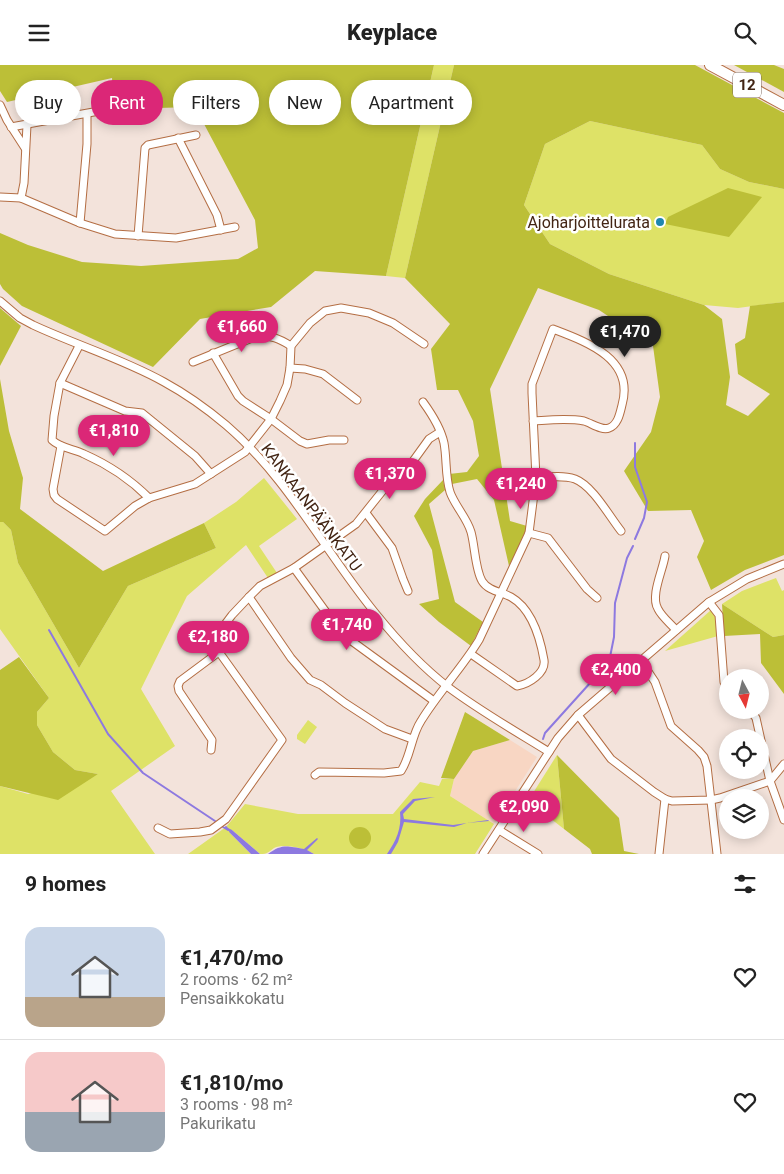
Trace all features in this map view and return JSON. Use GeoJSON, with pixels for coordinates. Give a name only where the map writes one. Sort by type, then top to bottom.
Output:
{"type":"FeatureCollection","features":[{"type":"Feature","properties":{"kind":"highway","name":"12"},"geometry":{"type":"LineString","coordinates":[[710,65],[784,105]]}},
{"type":"Feature","properties":{"kind":"street"},"geometry":{"type":"LineString","coordinates":[[0,105],[11,127],[26,149]]}},
{"type":"Feature","properties":{"kind":"street"},"geometry":{"type":"LineString","coordinates":[[81,115],[91,113]]}},
{"type":"Feature","properties":{"kind":"street"},"geometry":{"type":"LineString","coordinates":[[80,223],[87,143],[87,114]]}},
{"type":"Feature","properties":{"kind":"street"},"geometry":{"type":"LineString","coordinates":[[11,127],[27,125],[21,198]]}},
{"type":"Feature","properties":{"kind":"street"},"geometry":{"type":"LineString","coordinates":[[138,236],[145,148],[148,145],[196,135]]}},
{"type":"Feature","properties":{"kind":"street"},"geometry":{"type":"LineString","coordinates":[[178,138],[217,215],[221,230]]}},
{"type":"Feature","properties":{"kind":"street"},"geometry":{"type":"LineString","coordinates":[[0,197],[21,198],[80,223],[115,234],[176,238],[235,227]]}},
{"type":"Feature","properties":{"kind":"street","name":"KANKAANPÄÄNKATU"},"geometry":{"type":"LineString","coordinates":[[0,301],[20,318],[164,382],[207,410],[249,447],[272,472],[376,614],[408,650],[446,685],[484,713],[549,753]]}},
{"type":"Feature","properties":{"kind":"street"},"geometry":{"type":"LineString","coordinates":[[60,446],[53,489],[54,495],[102,530],[109,529],[136,506],[149,498],[195,484],[246,452],[271,419],[287,385],[292,346],[310,323],[325,311],[341,308],[369,313],[394,323],[424,345]]}},
{"type":"Feature","properties":{"kind":"street"},"geometry":{"type":"LineString","coordinates":[[315,775],[319,772],[384,773],[401,771],[412,739],[420,723],[446,685],[471,655],[485,629],[529,533],[536,478],[532,384],[553,329],[587,343],[617,366],[622,373],[624,382],[623,402],[616,423],[610,428],[605,429],[584,421],[572,419],[534,421]]}},
{"type":"Feature","properties":{"kind":"street"},"geometry":{"type":"LineString","coordinates":[[193,362],[257,336],[267,335],[276,337],[292,346]]}},
{"type":"Feature","properties":{"kind":"street"},"geometry":{"type":"LineString","coordinates":[[79,345],[60,383],[51,435],[52,440],[60,446],[91,457],[121,473],[149,498]]}},
{"type":"Feature","properties":{"kind":"street"},"geometry":{"type":"LineString","coordinates":[[213,353],[238,396],[300,441],[307,444],[329,440],[344,440]]}},
{"type":"Feature","properties":{"kind":"street"},"geometry":{"type":"LineString","coordinates":[[290,368],[305,369],[323,374],[357,400]]}},
{"type":"Feature","properties":{"kind":"street"},"geometry":{"type":"LineString","coordinates":[[60,383],[125,411],[142,413],[195,456],[211,474]]}},
{"type":"Feature","properties":{"kind":"street"},"geometry":{"type":"LineString","coordinates":[[423,402],[444,443],[450,492],[470,529],[480,575],[485,584],[520,603],[528,613],[534,624],[544,660],[543,669],[527,683],[517,686],[471,655]]}},
{"type":"Feature","properties":{"kind":"street"},"geometry":{"type":"LineString","coordinates":[[158,828],[170,834],[200,832],[210,830],[226,819],[282,740],[219,652],[216,644],[217,635],[232,615],[260,586],[294,568],[356,524],[384,489],[403,475],[429,439],[440,432]]}},
{"type":"Feature","properties":{"kind":"street"},"geometry":{"type":"LineString","coordinates":[[536,478],[564,477],[575,479],[588,487],[621,531]]}},
{"type":"Feature","properties":{"kind":"street"},"geometry":{"type":"LineString","coordinates":[[366,513],[392,548],[408,591]]}},
{"type":"Feature","properties":{"kind":"street"},"geometry":{"type":"LineString","coordinates":[[529,533],[548,538],[587,589],[597,598]]}},
{"type":"Feature","properties":{"kind":"street"},"geometry":{"type":"LineString","coordinates":[[666,555],[657,587],[656,605],[676,630]]}},
{"type":"Feature","properties":{"kind":"street"},"geometry":{"type":"LineString","coordinates":[[483,854],[558,738],[578,715],[709,602],[747,579],[784,564]]}},
{"type":"Feature","properties":{"kind":"street"},"geometry":{"type":"LineString","coordinates":[[294,568],[342,634],[434,701]]}},
{"type":"Feature","properties":{"kind":"street"},"geometry":{"type":"LineString","coordinates":[[249,597],[291,658],[310,680],[321,685],[385,729],[412,739]]}},
{"type":"Feature","properties":{"kind":"street"},"geometry":{"type":"LineString","coordinates":[[709,602],[719,615],[723,669]]}},
{"type":"Feature","properties":{"kind":"street"},"geometry":{"type":"LineString","coordinates":[[211,750],[212,740],[179,691],[178,685],[180,681],[219,652]]}},
{"type":"Feature","properties":{"kind":"street"},"geometry":{"type":"LineString","coordinates":[[641,661],[655,682],[671,726],[704,757],[707,766],[717,854]]}},
{"type":"Feature","properties":{"kind":"street"},"geometry":{"type":"LineString","coordinates":[[578,715],[611,759],[665,799],[672,801],[711,800],[770,781],[784,764]]}},
{"type":"Feature","properties":{"kind":"street"},"geometry":{"type":"LineString","coordinates":[[756,719],[770,781],[784,820]]}},
{"type":"Feature","properties":{"kind":"street"},"geometry":{"type":"LineString","coordinates":[[659,854],[665,799]]}},
{"type":"Feature","properties":{"kind":"street"},"geometry":{"type":"LineString","coordinates":[[498,829],[538,854]]}},
{"type":"Feature","properties":{"kind":"shaded area"},"geometry":{"type":"Polygon","coordinates":[[[0,65],[434,65],[431,80],[351,80],[351,125],[420,125],[386,276],[315,271],[271,307],[200,319],[153,367],[22,306],[0,284],[0,233],[28,245],[82,262],[141,266],[238,259],[258,248],[255,220],[205,125],[259,125],[259,80],[173,80],[173,108],[163,108],[163,80],[112,80],[112,78],[91,80],[91,83],[81,85],[81,80],[15,80],[15,100],[7,102],[0,91],[0,65]]]}},
{"type":"Feature","properties":{"kind":"shaded area"},"geometry":{"type":"Polygon","coordinates":[[[434,65],[454,65],[451,80],[431,80],[434,65]]]}},
{"type":"Feature","properties":{"kind":"shaded area"},"geometry":{"type":"Polygon","coordinates":[[[454,65],[695,65],[784,113],[784,189],[749,182],[720,169],[702,145],[590,121],[545,144],[524,205],[550,244],[609,274],[704,305],[722,319],[730,377],[726,405],[748,416],[770,394],[738,374],[735,344],[745,338],[750,306],[784,302],[784,555],[745,570],[711,590],[697,557],[704,541],[691,510],[648,511],[624,471],[651,432],[660,397],[653,346],[599,310],[538,288],[490,389],[510,521],[527,526],[526,532],[509,566],[494,500],[477,479],[452,484],[449,474],[467,472],[479,456],[473,421],[458,390],[437,390],[431,349],[450,324],[405,278],[440,125],[472,125],[472,80],[451,80],[454,65]]]}},
{"type":"Feature","properties":{"kind":"shaded area"},"geometry":{"type":"Polygon","coordinates":[[[734,65],[774,65],[784,69],[784,92],[734,65]]]}},
{"type":"Feature","properties":{"kind":"shaded area","name":"Ajoharjoittelurata"},"geometry":{"type":"Polygon","coordinates":[[[590,121],[702,145],[720,169],[749,182],[784,189],[784,302],[738,308],[704,305],[609,274],[550,244],[524,205],[545,144],[590,121]]]}},
{"type":"Feature","properties":{"kind":"shaded area"},"geometry":{"type":"Polygon","coordinates":[[[420,125],[440,125],[405,278],[386,276],[420,125]]]}},
{"type":"Feature","properties":{"kind":"shaded area"},"geometry":{"type":"Polygon","coordinates":[[[728,188],[762,197],[729,237],[665,224],[668,217],[728,188]]]}},
{"type":"Feature","properties":{"kind":"shaded area"},"geometry":{"type":"Polygon","coordinates":[[[0,308],[21,326],[0,366],[0,308]]]}},
{"type":"Feature","properties":{"kind":"shaded area"},"geometry":{"type":"Polygon","coordinates":[[[0,379],[9,431],[23,478],[20,509],[103,571],[204,523],[216,548],[128,586],[79,668],[18,563],[11,530],[3,522],[0,522],[0,379]]]}},
{"type":"Feature","properties":{"kind":"shaded area"},"geometry":{"type":"Polygon","coordinates":[[[264,478],[297,519],[259,546],[277,573],[268,578],[246,545],[187,596],[141,689],[175,746],[111,791],[155,854],[0,854],[0,786],[28,794],[98,774],[75,770],[53,752],[37,725],[37,712],[49,698],[0,629],[0,522],[3,522],[11,530],[18,563],[79,668],[128,586],[216,548],[204,523],[236,502],[264,478]]]}},
{"type":"Feature","properties":{"kind":"shaded area"},"geometry":{"type":"Polygon","coordinates":[[[443,480],[445,490],[429,504],[455,602],[483,622],[471,646],[419,604],[439,599],[432,550],[414,516],[425,499],[443,480]]]}},
{"type":"Feature","properties":{"kind":"shaded area"},"geometry":{"type":"Polygon","coordinates":[[[776,578],[782,591],[784,590],[784,635],[773,637],[722,604],[742,591],[776,578]]]}},
{"type":"Feature","properties":{"kind":"shaded area"},"geometry":{"type":"Polygon","coordinates":[[[722,604],[773,637],[784,635],[784,694],[769,674],[769,669],[765,669],[761,663],[760,634],[724,636],[722,604]]]}},
{"type":"Feature","properties":{"kind":"shaded area"},"geometry":{"type":"Polygon","coordinates":[[[711,610],[718,622],[718,636],[665,651],[711,610]]]}},
{"type":"Feature","properties":{"kind":"shaded area"},"geometry":{"type":"Polygon","coordinates":[[[19,657],[49,698],[37,712],[37,725],[53,752],[75,770],[98,774],[58,800],[0,786],[0,670],[19,657]]]}},
{"type":"Feature","properties":{"kind":"shaded area"},"geometry":{"type":"Polygon","coordinates":[[[465,712],[510,740],[473,751],[454,779],[441,778],[465,712]]]}},
{"type":"Feature","properties":{"kind":"shaded area"},"geometry":{"type":"Polygon","coordinates":[[[308,720],[317,727],[305,744],[297,739],[297,735],[308,720]]]}},
{"type":"Feature","properties":{"kind":"shaded area"},"geometry":{"type":"Polygon","coordinates":[[[510,740],[537,757],[494,824],[450,796],[454,779],[473,751],[510,740]]]}},
{"type":"Feature","properties":{"kind":"shaded area"},"geometry":{"type":"Polygon","coordinates":[[[557,755],[564,829],[528,801],[557,755]]]}},
{"type":"Feature","properties":{"kind":"shaded area"},"geometry":{"type":"Polygon","coordinates":[[[557,755],[619,818],[624,851],[639,854],[592,854],[590,849],[564,829],[557,755]]]}},
{"type":"Feature","properties":{"kind":"shaded area"},"geometry":{"type":"Polygon","coordinates":[[[442,779],[454,779],[450,796],[494,824],[475,854],[314,854],[300,848],[283,846],[260,854],[232,830],[230,833],[251,854],[188,854],[226,827],[245,804],[298,814],[393,814],[420,782],[439,786],[442,779]]]}},
{"type":"Feature","properties":{"kind":"shaded area"},"geometry":{"type":"Polygon","coordinates":[[[435,797],[415,801],[403,814],[404,819],[453,825],[467,823],[454,827],[404,822],[398,842],[391,854],[387,854],[398,834],[400,812],[413,799],[435,797]]]}},
{"type":"Feature","properties":{"kind":"shaded area"},"geometry":{"type":"Polygon","coordinates":[[[226,827],[232,830],[260,854],[251,854],[226,827]]]}},
{"type":"Feature","properties":{"kind":"shaded area"},"geometry":{"type":"Polygon","coordinates":[[[360,827],[368,830],[371,838],[368,846],[360,849],[352,846],[349,838],[352,830],[360,827]]]}},
{"type":"Feature","properties":{"kind":"shaded area"},"geometry":{"type":"Polygon","coordinates":[[[317,838],[307,850],[314,854],[268,854],[284,847],[304,849],[317,838]]]}},
{"type":"Feature","properties":{"kind":"waterway"},"geometry":{"type":"LineString","coordinates":[[635,443],[635,467],[647,502],[644,518],[635,539]]}},
{"type":"Feature","properties":{"kind":"waterway"},"geometry":{"type":"LineString","coordinates":[[543,739],[545,733],[609,662],[614,637],[615,603],[627,558],[633,546]]}},
{"type":"Feature","properties":{"kind":"waterway"},"geometry":{"type":"LineString","coordinates":[[49,630],[108,734],[143,773],[215,821]]}},
{"type":"Feature","properties":{"kind":"waterway"},"geometry":{"type":"LineString","coordinates":[[223,827],[228,830],[226,827]]}},
{"type":"Feature","properties":{"kind":"place","name":"Ajoharjoittelurata"},"geometry":{"type":"Point","coordinates":[660,222]}}]}
